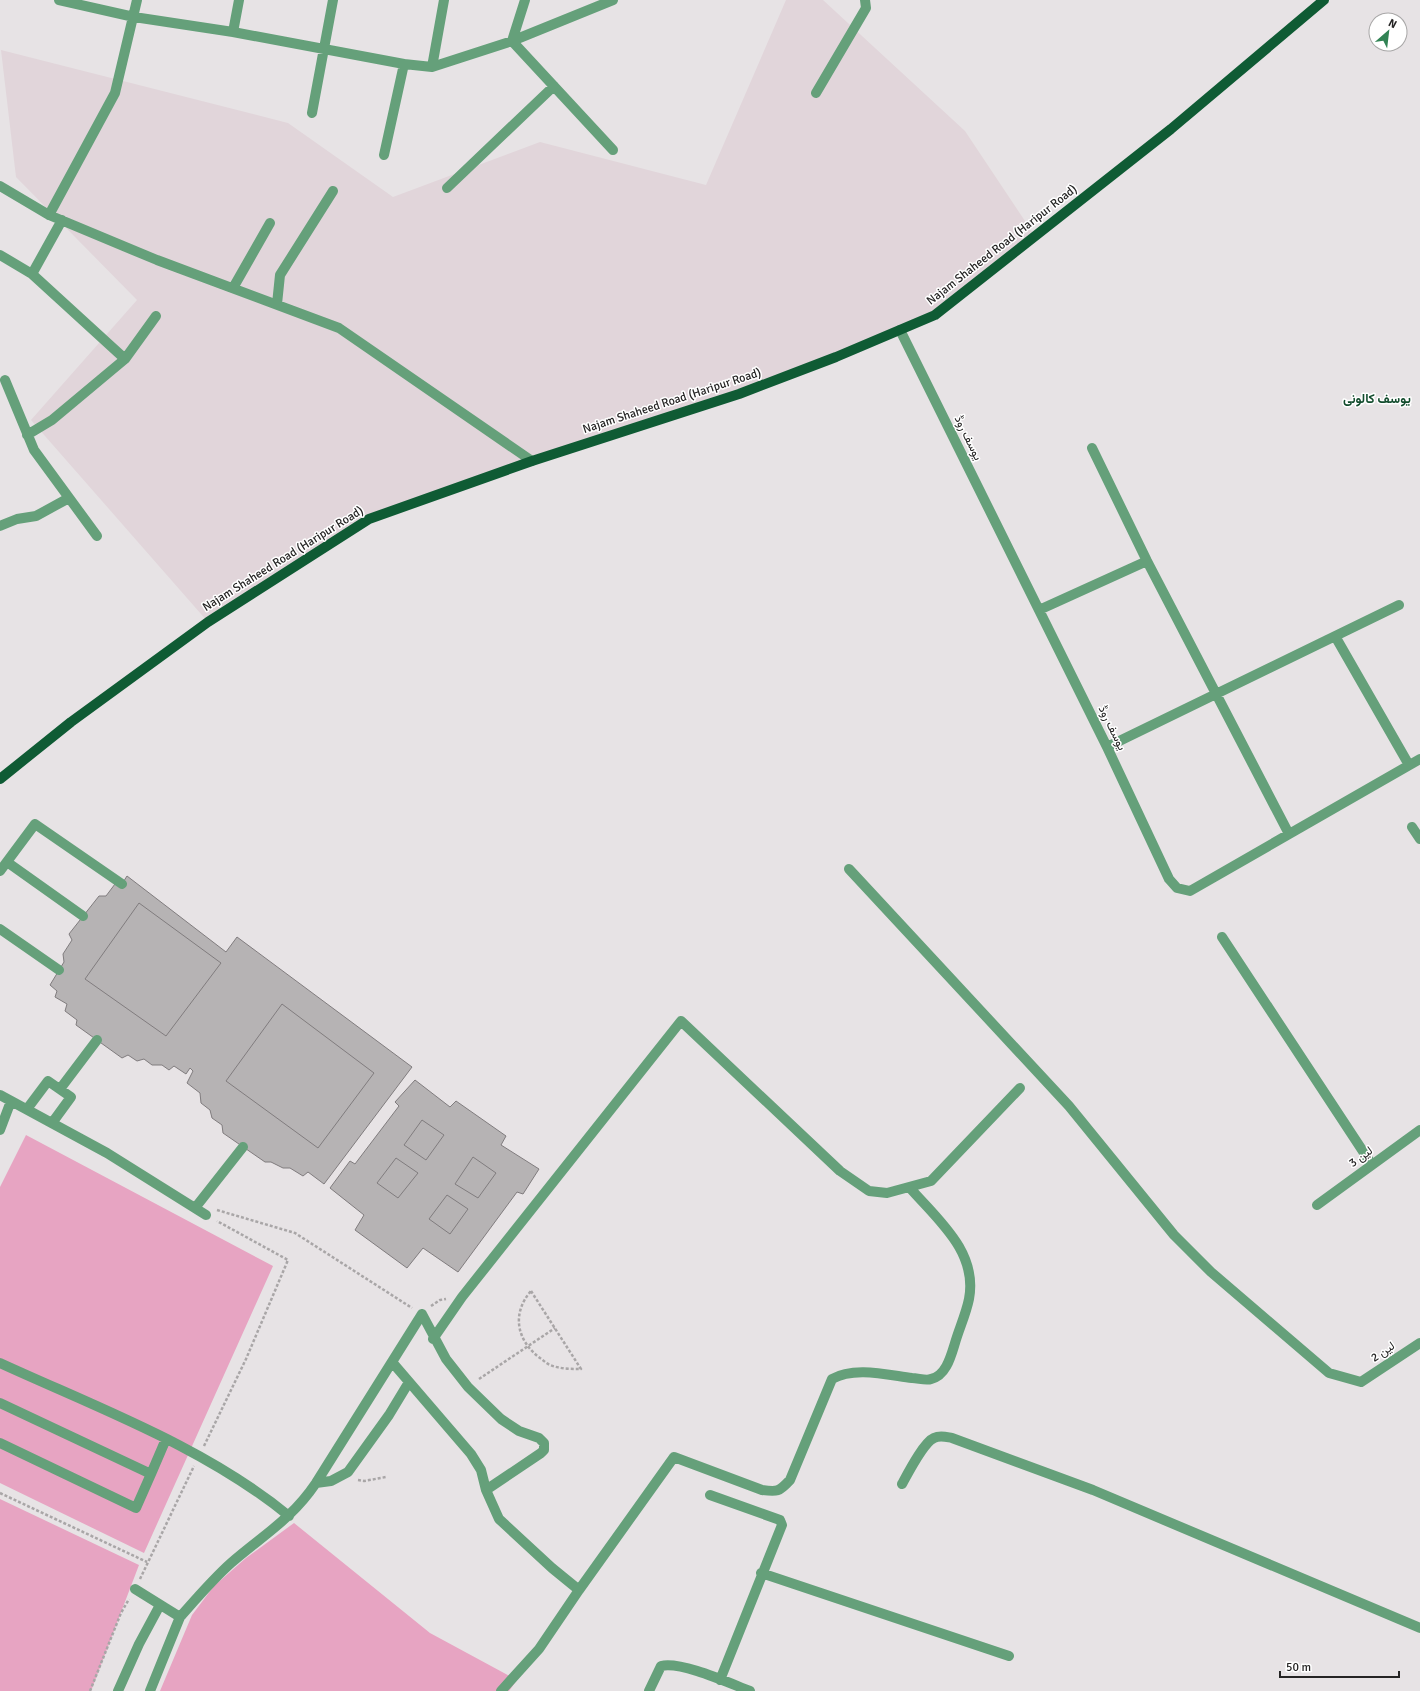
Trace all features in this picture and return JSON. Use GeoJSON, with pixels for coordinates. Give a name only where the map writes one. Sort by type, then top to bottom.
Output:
{"type":"FeatureCollection","features":[{"type":"Feature","properties":{"kind":"main road","name":"Najam Shaheed Road (Haripur Road)"},"geometry":{"type":"LineString","coordinates":[[0,779],[71,722],[208,622],[369,519],[532,461],[739,394],[935,315],[1171,129],[1324,0]]}},
{"type":"Feature","properties":{"kind":"street"},"geometry":{"type":"LineString","coordinates":[[59,0],[134,17],[233,32],[404,64],[432,67],[512,41],[613,0]]}},
{"type":"Feature","properties":{"kind":"street"},"geometry":{"type":"LineString","coordinates":[[49,215],[116,93],[137,0]]}},
{"type":"Feature","properties":{"kind":"street"},"geometry":{"type":"LineString","coordinates":[[233,32],[239,0]]}},
{"type":"Feature","properties":{"kind":"street"},"geometry":{"type":"LineString","coordinates":[[312,113],[333,0]]}},
{"type":"Feature","properties":{"kind":"street"},"geometry":{"type":"LineString","coordinates":[[432,67],[444,0]]}},
{"type":"Feature","properties":{"kind":"street"},"geometry":{"type":"LineString","coordinates":[[512,41],[525,0]]}},
{"type":"Feature","properties":{"kind":"street"},"geometry":{"type":"LineString","coordinates":[[816,93],[866,8],[865,0]]}},
{"type":"Feature","properties":{"kind":"street"},"geometry":{"type":"LineString","coordinates":[[512,41],[613,150]]}},
{"type":"Feature","properties":{"kind":"street"},"geometry":{"type":"LineString","coordinates":[[384,155],[404,64]]}},
{"type":"Feature","properties":{"kind":"street"},"geometry":{"type":"LineString","coordinates":[[447,188],[554,86]]}},
{"type":"Feature","properties":{"kind":"street"},"geometry":{"type":"LineString","coordinates":[[0,186],[49,215],[157,260],[338,328],[532,461]]}},
{"type":"Feature","properties":{"kind":"street"},"geometry":{"type":"LineString","coordinates":[[277,304],[280,275],[333,191]]}},
{"type":"Feature","properties":{"kind":"street"},"geometry":{"type":"LineString","coordinates":[[32,274],[62,220]]}},
{"type":"Feature","properties":{"kind":"street"},"geometry":{"type":"LineString","coordinates":[[233,288],[270,223]]}},
{"type":"Feature","properties":{"kind":"street"},"geometry":{"type":"LineString","coordinates":[[0,255],[32,274],[125,359]]}},
{"type":"Feature","properties":{"kind":"street"},"geometry":{"type":"LineString","coordinates":[[27,435],[52,420],[125,359],[156,316]]}},
{"type":"Feature","properties":{"kind":"street","name":"یوسف روڈ"},"geometry":{"type":"LineString","coordinates":[[900,330],[1107,747],[1169,879],[1177,888],[1190,891],[1420,759]]}},
{"type":"Feature","properties":{"kind":"street"},"geometry":{"type":"LineString","coordinates":[[5,380],[34,450],[97,536]]}},
{"type":"Feature","properties":{"kind":"street"},"geometry":{"type":"LineString","coordinates":[[1092,448],[1147,561],[1289,834]]}},
{"type":"Feature","properties":{"kind":"street"},"geometry":{"type":"LineString","coordinates":[[0,526],[17,519],[36,516],[69,498]]}},
{"type":"Feature","properties":{"kind":"street"},"geometry":{"type":"LineString","coordinates":[[1039,610],[1147,561]]}},
{"type":"Feature","properties":{"kind":"street"},"geometry":{"type":"LineString","coordinates":[[1107,747],[1399,605]]}},
{"type":"Feature","properties":{"kind":"street"},"geometry":{"type":"LineString","coordinates":[[1335,636],[1409,765]]}},
{"type":"Feature","properties":{"kind":"street"},"geometry":{"type":"LineString","coordinates":[[0,871],[35,824],[122,884]]}},
{"type":"Feature","properties":{"kind":"street"},"geometry":{"type":"LineString","coordinates":[[1412,827],[1420,839]]}},
{"type":"Feature","properties":{"kind":"street"},"geometry":{"type":"LineString","coordinates":[[7,862],[83,916]]}},
{"type":"Feature","properties":{"kind":"street","name":"لین 2"},"geometry":{"type":"LineString","coordinates":[[849,869],[1069,1106],[1174,1235],[1211,1272],[1329,1373],[1361,1382],[1420,1343]]}},
{"type":"Feature","properties":{"kind":"street"},"geometry":{"type":"LineString","coordinates":[[0,929],[59,970]]}},
{"type":"Feature","properties":{"kind":"street"},"geometry":{"type":"LineString","coordinates":[[1222,937],[1372,1165]]}},
{"type":"Feature","properties":{"kind":"street"},"geometry":{"type":"LineString","coordinates":[[434,1339],[462,1297],[682,1021],[840,1171],[858,1185],[869,1191],[888,1193],[931,1181],[1020,1088]]}},
{"type":"Feature","properties":{"kind":"street"},"geometry":{"type":"LineString","coordinates":[[60,1089],[97,1040]]}},
{"type":"Feature","properties":{"kind":"street"},"geometry":{"type":"LineString","coordinates":[[27,1110],[48,1081],[71,1097],[52,1123]]}},
{"type":"Feature","properties":{"kind":"street"},"geometry":{"type":"LineString","coordinates":[[0,1095],[107,1153],[206,1215]]}},
{"type":"Feature","properties":{"kind":"street"},"geometry":{"type":"LineString","coordinates":[[0,1130],[11,1101]]}},
{"type":"Feature","properties":{"kind":"street","name":"لین 3"},"geometry":{"type":"LineString","coordinates":[[1317,1205],[1420,1130]]}},
{"type":"Feature","properties":{"kind":"street"},"geometry":{"type":"LineString","coordinates":[[195,1208],[243,1147]]}},
{"type":"Feature","properties":{"kind":"street"},"geometry":{"type":"LineString","coordinates":[[501,1691],[539,1650],[579,1590],[674,1457],[762,1490],[776,1492],[784,1487],[790,1480],[832,1379],[841,1374],[866,1373],[930,1380],[942,1374],[950,1358],[969,1299],[970,1278],[965,1256],[954,1238],[910,1188]]}},
{"type":"Feature","properties":{"kind":"street"},"geometry":{"type":"LineString","coordinates":[[422,1314],[446,1359],[468,1387],[501,1419],[519,1431],[539,1438],[544,1443],[544,1450],[541,1453],[486,1490]]}},
{"type":"Feature","properties":{"kind":"street"},"geometry":{"type":"LineString","coordinates":[[150,1691],[180,1617],[230,1563],[289,1516],[304,1501],[422,1314]]}},
{"type":"Feature","properties":{"kind":"street"},"geometry":{"type":"LineString","coordinates":[[392,1362],[471,1454],[481,1470],[486,1490],[499,1519],[552,1568],[579,1590]]}},
{"type":"Feature","properties":{"kind":"street"},"geometry":{"type":"LineString","coordinates":[[0,1363],[166,1439],[199,1456],[266,1498],[289,1516]]}},
{"type":"Feature","properties":{"kind":"street"},"geometry":{"type":"LineString","coordinates":[[316,1483],[331,1481],[348,1472],[389,1415],[409,1382]]}},
{"type":"Feature","properties":{"kind":"street"},"geometry":{"type":"LineString","coordinates":[[0,1403],[151,1474]]}},
{"type":"Feature","properties":{"kind":"street"},"geometry":{"type":"LineString","coordinates":[[902,1484],[932,1438],[943,1436],[952,1438],[1093,1490],[1420,1628]]}},
{"type":"Feature","properties":{"kind":"street"},"geometry":{"type":"LineString","coordinates":[[0,1443],[136,1508],[166,1439]]}},
{"type":"Feature","properties":{"kind":"street"},"geometry":{"type":"LineString","coordinates":[[710,1495],[780,1520],[782,1525],[761,1573],[720,1680]]}},
{"type":"Feature","properties":{"kind":"street"},"geometry":{"type":"LineString","coordinates":[[761,1573],[1009,1656]]}},
{"type":"Feature","properties":{"kind":"street"},"geometry":{"type":"LineString","coordinates":[[135,1589],[180,1617]]}},
{"type":"Feature","properties":{"kind":"street"},"geometry":{"type":"LineString","coordinates":[[118,1691],[139,1644],[160,1605]]}},
{"type":"Feature","properties":{"kind":"street"},"geometry":{"type":"LineString","coordinates":[[649,1691],[661,1666],[669,1664],[685,1668],[750,1691]]}},
{"type":"Feature","properties":{"kind":"path"},"geometry":{"type":"LineString","coordinates":[[90,1691],[122,1613],[246,1359],[288,1260],[206,1215],[214,1209],[295,1233],[422,1314],[440,1300],[462,1297]]}},
{"type":"Feature","properties":{"kind":"path"},"geometry":{"type":"LineString","coordinates":[[530,1291],[555,1328],[581,1369],[566,1369],[549,1365],[526,1347],[519,1330],[519,1322],[523,1300],[530,1291]]}},
{"type":"Feature","properties":{"kind":"path"},"geometry":{"type":"LineString","coordinates":[[468,1387],[555,1328]]}},
{"type":"Feature","properties":{"kind":"path"},"geometry":{"type":"LineString","coordinates":[[348,1472],[355,1479],[364,1482],[386,1477]]}},
{"type":"Feature","properties":{"kind":"path"},"geometry":{"type":"LineString","coordinates":[[0,1493],[148,1562]]}},
{"type":"Feature","properties":{"kind":"shaded area"},"geometry":{"type":"Polygon","coordinates":[[[786,0],[823,0],[965,131],[1035,236],[935,315],[739,394],[368,516],[208,622],[31,420],[137,300],[16,177],[1,50],[288,123],[393,197],[540,142],[706,185],[786,0]]]}},
{"type":"Feature","properties":{"kind":"shaded area"},"geometry":{"type":"Polygon","coordinates":[[[26,1135],[273,1266],[144,1553],[0,1483],[0,1187],[26,1135]]]}},
{"type":"Feature","properties":{"kind":"shaded area"},"geometry":{"type":"Polygon","coordinates":[[[0,1499],[139,1565],[91,1691],[0,1691],[0,1499]]]}},
{"type":"Feature","properties":{"kind":"shaded area"},"geometry":{"type":"Polygon","coordinates":[[[294,1523],[430,1633],[517,1680],[509,1691],[160,1691],[192,1615],[214,1586],[246,1558],[294,1523]]]}},
{"type":"Feature","properties":{"kind":"building"},"geometry":{"type":"Polygon","coordinates":[[[127,876],[226,952],[237,937],[412,1067],[324,1184],[308,1172],[303,1176],[290,1168],[283,1168],[271,1162],[265,1162],[223,1133],[222,1125],[212,1118],[210,1110],[201,1103],[200,1093],[187,1083],[193,1071],[190,1068],[186,1074],[174,1066],[169,1070],[162,1065],[152,1065],[144,1059],[137,1061],[128,1055],[122,1058],[76,1025],[77,1020],[65,1011],[67,1004],[55,997],[57,991],[50,985],[64,962],[63,954],[72,940],[69,934],[99,896],[106,896],[115,884],[122,884],[127,876]]]}},
{"type":"Feature","properties":{"kind":"building"},"geometry":{"type":"Polygon","coordinates":[[[139,903],[221,963],[166,1036],[85,979],[139,903]]]}},
{"type":"Feature","properties":{"kind":"building"},"geometry":{"type":"Polygon","coordinates":[[[282,1004],[374,1073],[318,1148],[226,1081],[282,1004]]]}},
{"type":"Feature","properties":{"kind":"building"},"geometry":{"type":"Polygon","coordinates":[[[415,1080],[450,1107],[456,1101],[506,1136],[501,1145],[539,1169],[523,1194],[517,1192],[458,1272],[423,1248],[407,1268],[355,1230],[364,1215],[330,1188],[350,1161],[355,1164],[399,1106],[395,1102],[415,1080]]]}},
{"type":"Feature","properties":{"kind":"building"},"geometry":{"type":"Polygon","coordinates":[[[422,1120],[444,1135],[426,1160],[404,1145],[422,1120]]]}},
{"type":"Feature","properties":{"kind":"building"},"geometry":{"type":"Polygon","coordinates":[[[473,1157],[496,1173],[478,1198],[455,1184],[473,1157]]]}},
{"type":"Feature","properties":{"kind":"building"},"geometry":{"type":"Polygon","coordinates":[[[396,1158],[418,1173],[398,1198],[377,1183],[396,1158]]]}},
{"type":"Feature","properties":{"kind":"building"},"geometry":{"type":"Polygon","coordinates":[[[447,1195],[468,1209],[450,1234],[429,1219],[447,1195]]]}},
{"type":"Feature","properties":{"kind":"district","name":"یوسف کالونی"},"geometry":{"type":"Point","coordinates":[1377,399]}}]}
